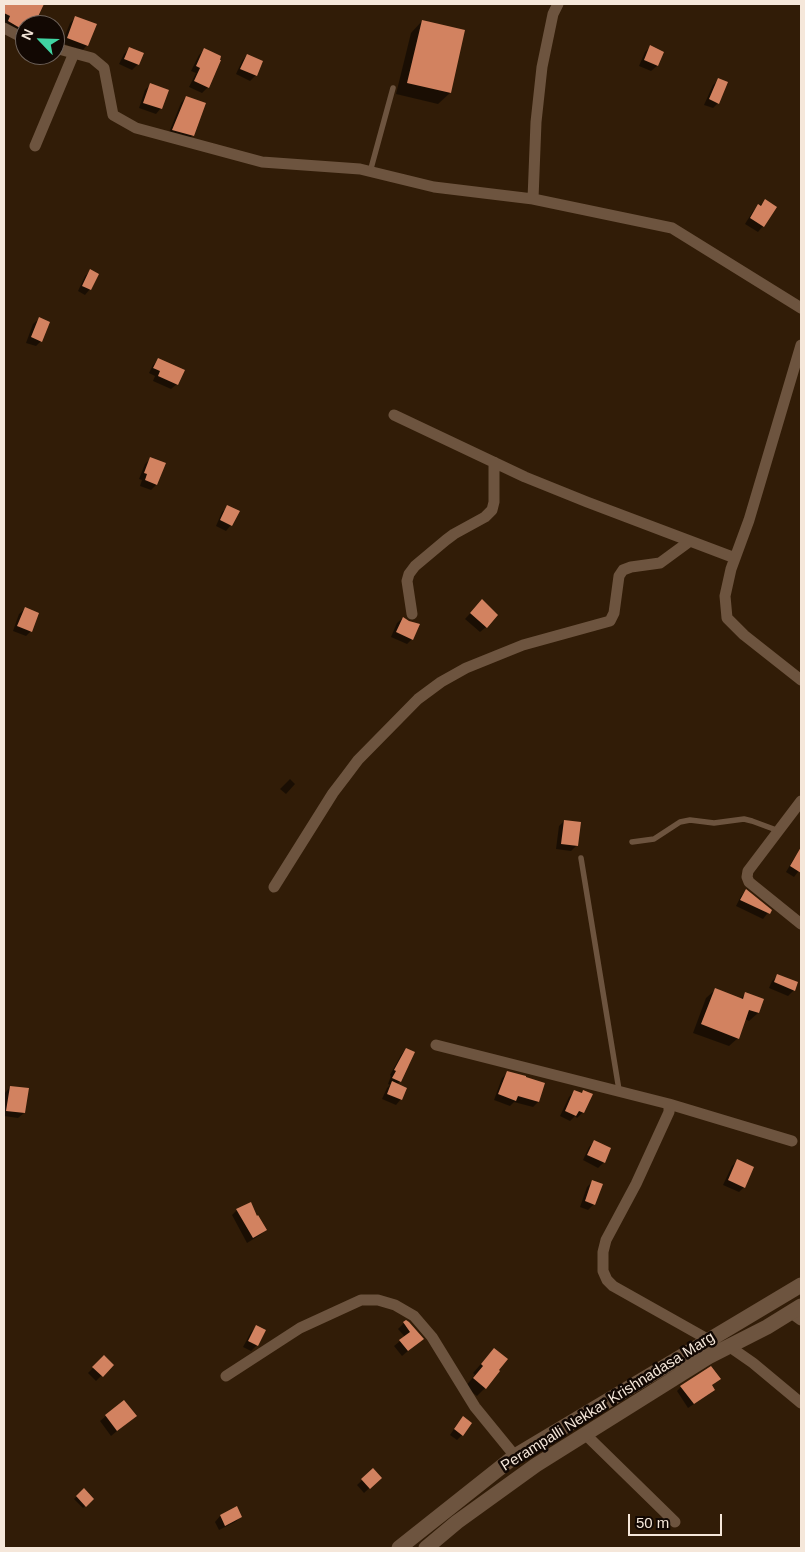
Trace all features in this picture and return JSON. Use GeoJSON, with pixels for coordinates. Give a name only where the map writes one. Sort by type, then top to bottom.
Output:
{"type":"FeatureCollection","features":[{"type":"Feature","properties":{"kind":"main road","name":"Perampalli Nekkar Krishnadasa Marg"},"geometry":{"type":"LineString","coordinates":[[399,1548],[515,1456],[801,1285]]}},
{"type":"Feature","properties":{"kind":"main road"},"geometry":{"type":"LineString","coordinates":[[426,1548],[457,1522],[520,1476],[585,1434],[702,1361],[797,1313]]}},
{"type":"Feature","properties":{"kind":"street"},"geometry":{"type":"LineString","coordinates":[[533,199],[536,122],[542,67],[553,14],[558,4]]}},
{"type":"Feature","properties":{"kind":"street"},"geometry":{"type":"LineString","coordinates":[[65,51],[92,58],[104,68],[113,115],[136,128],[262,162],[360,169],[434,187],[533,199],[672,228],[801,308]]}},
{"type":"Feature","properties":{"kind":"street"},"geometry":{"type":"LineString","coordinates":[[35,146],[74,53]]}},
{"type":"Feature","properties":{"kind":"street"},"geometry":{"type":"LineString","coordinates":[[801,346],[749,520],[724,596],[727,618],[744,636],[801,680]]}},
{"type":"Feature","properties":{"kind":"street"},"geometry":{"type":"LineString","coordinates":[[394,415],[494,462],[587,502],[735,558]]}},
{"type":"Feature","properties":{"kind":"street"},"geometry":{"type":"LineString","coordinates":[[412,614],[407,581],[409,574],[415,566],[446,540],[485,517],[492,510],[494,502],[494,462]]}},
{"type":"Feature","properties":{"kind":"street"},"geometry":{"type":"LineString","coordinates":[[274,887],[358,760],[418,699],[441,682],[466,668],[536,640],[601,624],[610,620],[614,613],[619,576],[623,570],[631,567],[660,564],[690,541]]}},
{"type":"Feature","properties":{"kind":"street"},"geometry":{"type":"LineString","coordinates":[[801,801],[748,870],[747,877],[749,882],[801,924]]}},
{"type":"Feature","properties":{"kind":"street"},"geometry":{"type":"LineString","coordinates":[[436,1045],[618,1090],[792,1141]]}},
{"type":"Feature","properties":{"kind":"street"},"geometry":{"type":"LineString","coordinates":[[669,1104],[669,1112],[636,1184],[606,1240],[603,1252],[603,1271],[607,1280],[613,1286],[709,1340]]}},
{"type":"Feature","properties":{"kind":"street"},"geometry":{"type":"LineString","coordinates":[[226,1376],[300,1328],[361,1300],[378,1300],[395,1305],[414,1316],[432,1336],[476,1407],[515,1456]]}},
{"type":"Feature","properties":{"kind":"street"},"geometry":{"type":"LineString","coordinates":[[730,1347],[753,1363],[801,1403]]}},
{"type":"Feature","properties":{"kind":"street"},"geometry":{"type":"LineString","coordinates":[[585,1434],[675,1522]]}},
{"type":"Feature","properties":{"kind":"lane"},"geometry":{"type":"LineString","coordinates":[[370,172],[394,88]]}},
{"type":"Feature","properties":{"kind":"lane"},"geometry":{"type":"LineString","coordinates":[[632,842],[654,839],[680,822],[690,820],[714,823],[744,820],[779,831]]}},
{"type":"Feature","properties":{"kind":"lane"},"geometry":{"type":"LineString","coordinates":[[580,858],[618,1090]]}},
{"type":"Feature","properties":{"kind":"building"},"geometry":{"type":"Polygon","coordinates":[[[4,4],[44,4],[39,15],[15,15],[15,25],[8,21],[10,16],[4,13],[4,4]]]}},
{"type":"Feature","properties":{"kind":"building"},"geometry":{"type":"Polygon","coordinates":[[[75,16],[97,24],[88,46],[67,38],[75,16]]]}},
{"type":"Feature","properties":{"kind":"building"},"geometry":{"type":"Polygon","coordinates":[[[422,20],[465,30],[451,93],[407,83],[422,20]]]}},
{"type":"Feature","properties":{"kind":"building"},"geometry":{"type":"Polygon","coordinates":[[[650,45],[664,52],[658,66],[644,60],[650,45]]]}},
{"type":"Feature","properties":{"kind":"building"},"geometry":{"type":"Polygon","coordinates":[[[129,47],[144,53],[139,65],[124,59],[129,47]]]}},
{"type":"Feature","properties":{"kind":"building"},"geometry":{"type":"Polygon","coordinates":[[[204,48],[221,56],[209,88],[194,81],[200,68],[196,66],[204,48]]]}},
{"type":"Feature","properties":{"kind":"building"},"geometry":{"type":"Polygon","coordinates":[[[247,54],[263,61],[257,76],[240,69],[247,54]]]}},
{"type":"Feature","properties":{"kind":"building"},"geometry":{"type":"Polygon","coordinates":[[[718,78],[728,82],[719,104],[709,99],[718,78]]]}},
{"type":"Feature","properties":{"kind":"building"},"geometry":{"type":"Polygon","coordinates":[[[150,83],[169,90],[162,109],[143,103],[150,83]]]}},
{"type":"Feature","properties":{"kind":"building"},"geometry":{"type":"Polygon","coordinates":[[[186,96],[206,103],[194,136],[172,130],[186,96]]]}},
{"type":"Feature","properties":{"kind":"building"},"geometry":{"type":"Polygon","coordinates":[[[765,199],[777,207],[764,227],[750,218],[758,204],[761,206],[765,199]]]}},
{"type":"Feature","properties":{"kind":"building"},"geometry":{"type":"Polygon","coordinates":[[[90,269],[99,274],[91,290],[82,286],[90,269]]]}},
{"type":"Feature","properties":{"kind":"building"},"geometry":{"type":"Polygon","coordinates":[[[39,317],[50,322],[42,342],[31,337],[39,317]]]}},
{"type":"Feature","properties":{"kind":"building"},"geometry":{"type":"Polygon","coordinates":[[[158,358],[185,370],[178,385],[158,376],[160,371],[153,368],[158,358]]]}},
{"type":"Feature","properties":{"kind":"building"},"geometry":{"type":"Polygon","coordinates":[[[150,457],[166,463],[157,485],[145,480],[147,474],[144,473],[150,457]]]}},
{"type":"Feature","properties":{"kind":"building"},"geometry":{"type":"Polygon","coordinates":[[[227,505],[240,511],[232,526],[220,520],[227,505]]]}},
{"type":"Feature","properties":{"kind":"building"},"geometry":{"type":"Polygon","coordinates":[[[482,599],[498,615],[487,628],[470,613],[482,599]]]}},
{"type":"Feature","properties":{"kind":"building"},"geometry":{"type":"Polygon","coordinates":[[[25,607],[39,613],[32,632],[17,626],[25,607]]]}},
{"type":"Feature","properties":{"kind":"building"},"geometry":{"type":"Polygon","coordinates":[[[403,617],[420,624],[413,640],[396,632],[403,617]]]}},
{"type":"Feature","properties":{"kind":"building"},"geometry":{"type":"Polygon","coordinates":[[[564,820],[581,822],[578,846],[561,844],[564,820]]]}},
{"type":"Feature","properties":{"kind":"building"},"geometry":{"type":"Polygon","coordinates":[[[801,847],[801,873],[790,866],[801,847]]]}},
{"type":"Feature","properties":{"kind":"building"},"geometry":{"type":"Polygon","coordinates":[[[746,889],[772,910],[770,914],[740,900],[746,889]]]}},
{"type":"Feature","properties":{"kind":"building"},"geometry":{"type":"Polygon","coordinates":[[[777,974],[798,982],[795,991],[774,982],[777,974]]]}},
{"type":"Feature","properties":{"kind":"building"},"geometry":{"type":"Polygon","coordinates":[[[715,988],[743,999],[745,992],[764,999],[759,1013],[749,1010],[739,1039],[701,1024],[715,988]]]}},
{"type":"Feature","properties":{"kind":"building"},"geometry":{"type":"Polygon","coordinates":[[[406,1048],[415,1052],[401,1082],[392,1078],[396,1071],[394,1070],[406,1048]]]}},
{"type":"Feature","properties":{"kind":"building"},"geometry":{"type":"Polygon","coordinates":[[[507,1071],[545,1083],[539,1102],[518,1096],[516,1101],[498,1094],[507,1071]]]}},
{"type":"Feature","properties":{"kind":"building"},"geometry":{"type":"Polygon","coordinates":[[[392,1081],[407,1088],[402,1100],[387,1094],[392,1081]]]}},
{"type":"Feature","properties":{"kind":"building"},"geometry":{"type":"Polygon","coordinates":[[[10,1086],[29,1088],[25,1113],[6,1111],[10,1086]]]}},
{"type":"Feature","properties":{"kind":"building"},"geometry":{"type":"Polygon","coordinates":[[[574,1090],[582,1093],[583,1090],[593,1094],[584,1113],[579,1111],[576,1116],[565,1111],[574,1090]]]}},
{"type":"Feature","properties":{"kind":"building"},"geometry":{"type":"Polygon","coordinates":[[[594,1140],[611,1148],[605,1163],[587,1155],[594,1140]]]}},
{"type":"Feature","properties":{"kind":"building"},"geometry":{"type":"Polygon","coordinates":[[[737,1159],[754,1167],[745,1188],[728,1180],[737,1159]]]}},
{"type":"Feature","properties":{"kind":"building"},"geometry":{"type":"Polygon","coordinates":[[[592,1180],[603,1184],[595,1205],[585,1201],[592,1180]]]}},
{"type":"Feature","properties":{"kind":"building"},"geometry":{"type":"Polygon","coordinates":[[[251,1202],[257,1216],[267,1230],[253,1238],[236,1209],[251,1202]]]}},
{"type":"Feature","properties":{"kind":"building"},"geometry":{"type":"Polygon","coordinates":[[[406,1320],[424,1339],[408,1351],[399,1340],[410,1332],[403,1322],[406,1320]]]}},
{"type":"Feature","properties":{"kind":"building"},"geometry":{"type":"Polygon","coordinates":[[[256,1325],[266,1330],[258,1346],[248,1341],[256,1325]]]}},
{"type":"Feature","properties":{"kind":"building"},"geometry":{"type":"Polygon","coordinates":[[[494,1348],[508,1359],[486,1389],[473,1378],[494,1348]]]}},
{"type":"Feature","properties":{"kind":"building"},"geometry":{"type":"Polygon","coordinates":[[[104,1355],[114,1365],[103,1377],[92,1367],[104,1355]]]}},
{"type":"Feature","properties":{"kind":"building"},"geometry":{"type":"Polygon","coordinates":[[[711,1366],[721,1379],[712,1385],[715,1390],[694,1404],[680,1386],[711,1366]]]}},
{"type":"Feature","properties":{"kind":"building"},"geometry":{"type":"Polygon","coordinates":[[[124,1400],[137,1416],[117,1431],[105,1415],[124,1400]]]}},
{"type":"Feature","properties":{"kind":"building"},"geometry":{"type":"Polygon","coordinates":[[[463,1416],[472,1423],[463,1436],[454,1429],[463,1416]]]}},
{"type":"Feature","properties":{"kind":"building"},"geometry":{"type":"Polygon","coordinates":[[[373,1468],[382,1478],[370,1489],[361,1479],[373,1468]]]}},
{"type":"Feature","properties":{"kind":"building"},"geometry":{"type":"Polygon","coordinates":[[[84,1488],[94,1499],[86,1507],[76,1496],[84,1488]]]}},
{"type":"Feature","properties":{"kind":"building"},"geometry":{"type":"Polygon","coordinates":[[[237,1506],[242,1517],[225,1526],[220,1515],[237,1506]]]}}]}
